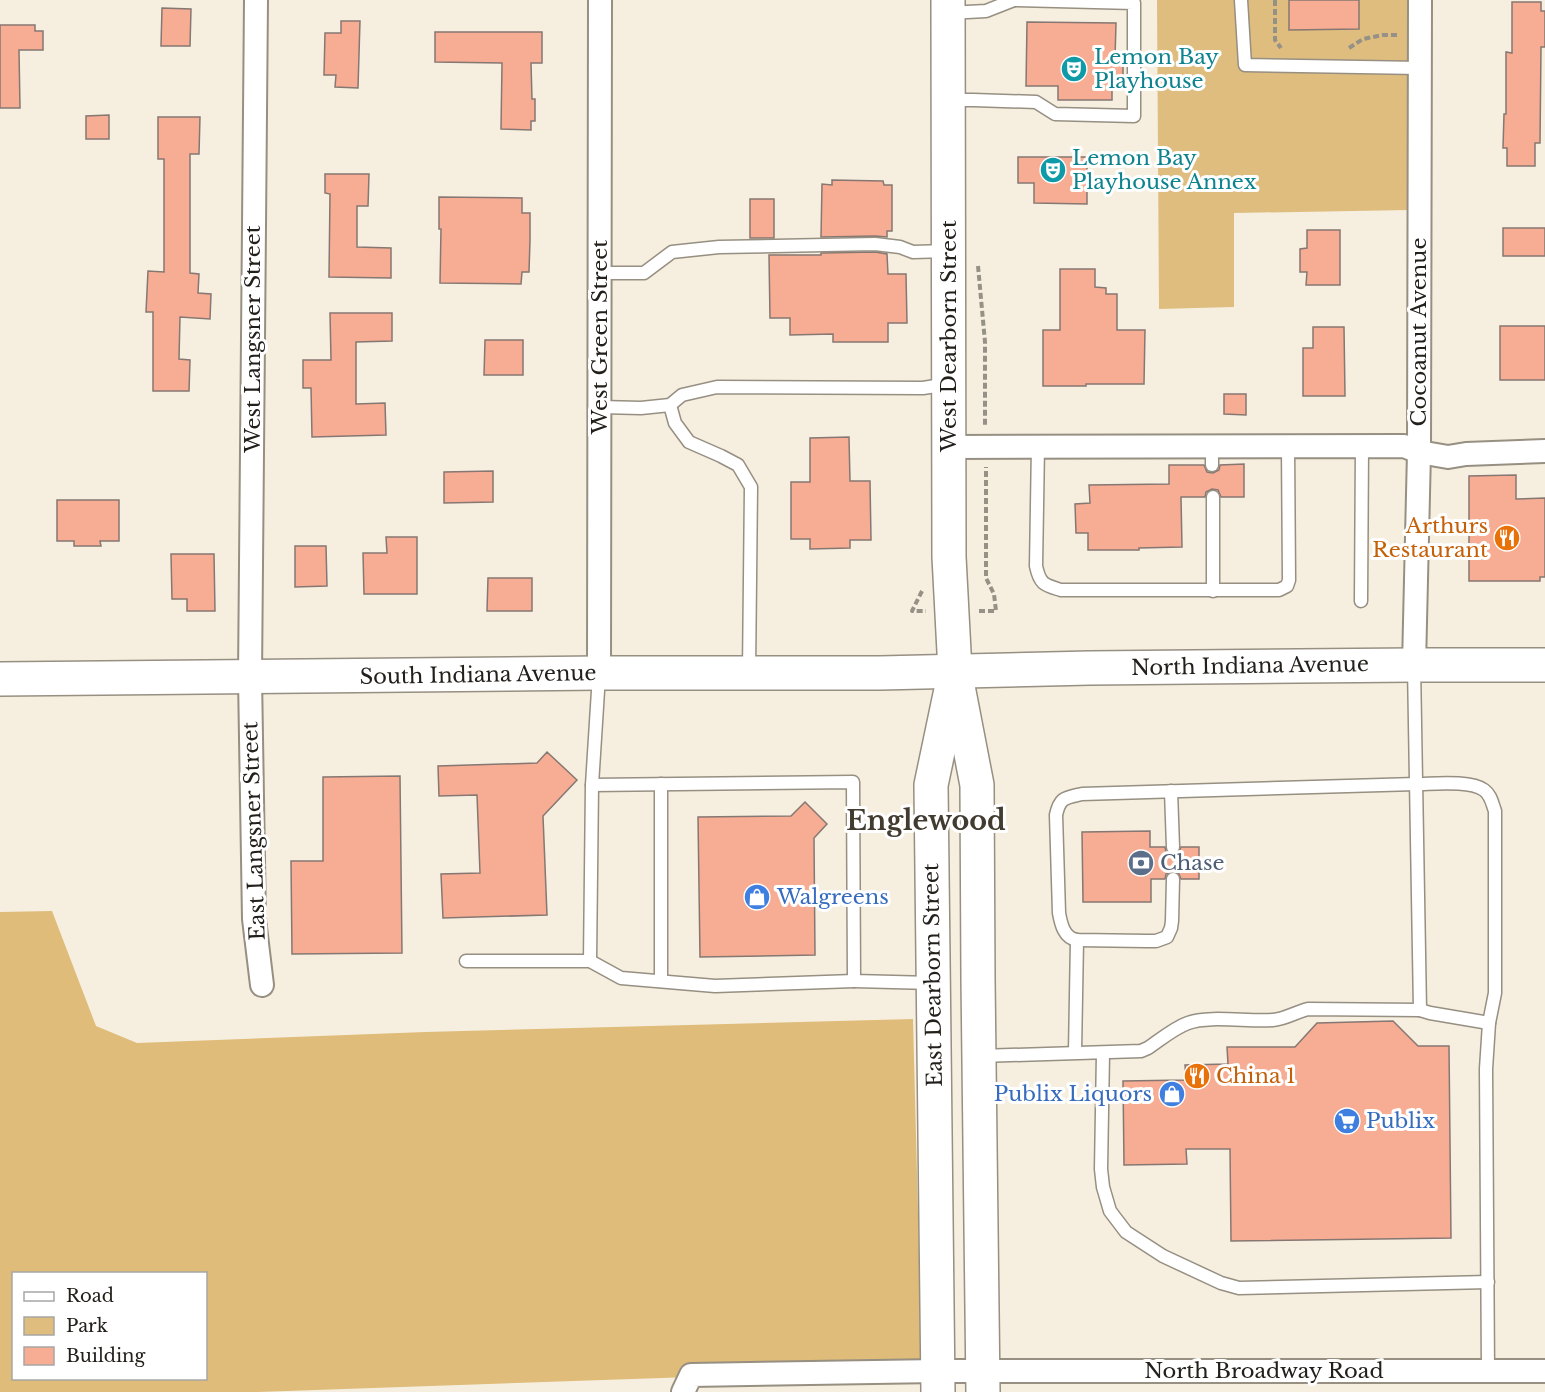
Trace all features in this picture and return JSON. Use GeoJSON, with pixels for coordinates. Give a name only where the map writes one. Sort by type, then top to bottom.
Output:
{"type":"FeatureCollection","features":[{"type":"Feature","properties":{"kind":"main road","name":"West Dearborn Street"},"geometry":{"type":"LineString","coordinates":[[948,6],[949,557],[955,671]]}},
{"type":"Feature","properties":{"kind":"main road","name":"North Indiana Avenue"},"geometry":{"type":"LineString","coordinates":[[955,671],[1545,665]]}},
{"type":"Feature","properties":{"kind":"main road","name":"South Indiana Avenue"},"geometry":{"type":"LineString","coordinates":[[0,679],[955,671]]}},
{"type":"Feature","properties":{"kind":"main road","name":"East Dearborn Street"},"geometry":{"type":"LineString","coordinates":[[938,1382],[931,785],[955,671]]}},
{"type":"Feature","properties":{"kind":"main road","name":"East Dearborn Street"},"geometry":{"type":"LineString","coordinates":[[955,671],[977,784],[983,1382]]}},
{"type":"Feature","properties":{"kind":"street","name":"West Langsner Street"},"geometry":{"type":"LineString","coordinates":[[250,678],[256,0]]}},
{"type":"Feature","properties":{"kind":"street","name":"West Green Street"},"geometry":{"type":"LineString","coordinates":[[599,673],[600,0]]}},
{"type":"Feature","properties":{"kind":"street","name":"Cocoanut Avenue"},"geometry":{"type":"LineString","coordinates":[[1414,665],[1419,452],[1420,0]]}},
{"type":"Feature","properties":{"kind":"street"},"geometry":{"type":"LineString","coordinates":[[949,447],[1038,446],[1212,455],[1288,446],[1404,446],[1419,452],[1448,457],[1466,454],[1545,451]]}},
{"type":"Feature","properties":{"kind":"street","name":"East Langsner Street"},"geometry":{"type":"LineString","coordinates":[[250,678],[254,919],[262,985]]}},
{"type":"Feature","properties":{"kind":"street","name":"North Broadway Road"},"geometry":{"type":"LineString","coordinates":[[683,1392],[691,1375],[983,1382],[1545,1371]]}},
{"type":"Feature","properties":{"kind":"lane"},"geometry":{"type":"LineString","coordinates":[[948,6],[986,11],[1014,0],[1134,3],[1134,116],[1055,114],[1036,102],[948,100]]}},
{"type":"Feature","properties":{"kind":"lane"},"geometry":{"type":"LineString","coordinates":[[1241,0],[1245,65],[1420,68]]}},
{"type":"Feature","properties":{"kind":"lane"},"geometry":{"type":"LineString","coordinates":[[601,273],[644,273],[672,252],[719,247],[875,244],[900,247],[913,252],[949,251]]}},
{"type":"Feature","properties":{"kind":"lane"},"geometry":{"type":"LineString","coordinates":[[600,406],[641,408],[670,405],[682,395],[717,387],[923,388],[949,383]]}},
{"type":"Feature","properties":{"kind":"lane"},"geometry":{"type":"LineString","coordinates":[[670,405],[675,423],[689,442],[738,465],[751,487],[749,673]]}},
{"type":"Feature","properties":{"kind":"lane"},"geometry":{"type":"LineString","coordinates":[[1038,446],[1036,566],[1039,577],[1046,586],[1061,590],[1213,591],[1279,590],[1287,586],[1289,580],[1288,446]]}},
{"type":"Feature","properties":{"kind":"lane"},"geometry":{"type":"LineString","coordinates":[[1361,601],[1362,446]]}},
{"type":"Feature","properties":{"kind":"lane"},"geometry":{"type":"LineString","coordinates":[[1213,497],[1213,591]]}},
{"type":"Feature","properties":{"kind":"lane"},"geometry":{"type":"LineString","coordinates":[[1414,665],[1420,1010]]}},
{"type":"Feature","properties":{"kind":"lane"},"geometry":{"type":"LineString","coordinates":[[590,961],[592,785],[599,673]]}},
{"type":"Feature","properties":{"kind":"lane"},"geometry":{"type":"LineString","coordinates":[[592,785],[853,782],[854,981]]}},
{"type":"Feature","properties":{"kind":"lane"},"geometry":{"type":"LineString","coordinates":[[662,784],[662,981]]}},
{"type":"Feature","properties":{"kind":"lane"},"geometry":{"type":"LineString","coordinates":[[1173,879],[1172,928],[1167,937],[1156,940],[1077,940],[1069,937],[1060,921],[1056,815],[1059,805],[1066,797],[1082,794],[1416,784],[1468,784],[1482,789],[1490,796],[1495,811],[1495,993],[1488,1023],[1486,1069],[1488,1371]]}},
{"type":"Feature","properties":{"kind":"lane"},"geometry":{"type":"LineString","coordinates":[[1171,791],[1173,846]]}},
{"type":"Feature","properties":{"kind":"lane"},"geometry":{"type":"LineString","coordinates":[[1076,1053],[1077,940]]}},
{"type":"Feature","properties":{"kind":"lane"},"geometry":{"type":"LineString","coordinates":[[466,962],[590,961],[621,978],[715,986],[854,981],[933,983]]}},
{"type":"Feature","properties":{"kind":"lane"},"geometry":{"type":"LineString","coordinates":[[979,1056],[1141,1051],[1182,1025],[1194,1021],[1272,1020],[1308,1009],[1420,1010],[1488,1023]]}},
{"type":"Feature","properties":{"kind":"lane"},"geometry":{"type":"LineString","coordinates":[[1103,1053],[1101,1169],[1103,1187],[1110,1211],[1126,1232],[1163,1256],[1221,1283],[1239,1288],[1488,1282]]}},
{"type":"Feature","properties":{"kind":"path"},"geometry":{"type":"LineString","coordinates":[[1275,0],[1275,40],[1284,51]]}},
{"type":"Feature","properties":{"kind":"path"},"geometry":{"type":"LineString","coordinates":[[1341,50],[1349,49],[1362,39],[1373,36],[1420,34]]}},
{"type":"Feature","properties":{"kind":"green space"},"geometry":{"type":"Polygon","coordinates":[[[1157,0],[1409,0],[1409,210],[1234,213],[1234,307],[1159,309],[1157,0]]]}},
{"type":"Feature","properties":{"kind":"shaded area"},"geometry":{"type":"Polygon","coordinates":[[[52,911],[96,1026],[137,1043],[425,1032],[913,1019],[922,1369],[258,1392],[0,1392],[0,912],[52,911]]]}},
{"type":"Feature","properties":{"kind":"building"},"geometry":{"type":"Polygon","coordinates":[[[1289,0],[1359,0],[1359,29],[1289,30],[1289,0]]]}},
{"type":"Feature","properties":{"kind":"building"},"geometry":{"type":"Polygon","coordinates":[[[1512,2],[1541,2],[1541,11],[1545,11],[1545,47],[1541,47],[1540,143],[1535,143],[1535,166],[1507,166],[1507,148],[1503,148],[1504,114],[1506,114],[1506,52],[1512,53],[1512,2]]]}},
{"type":"Feature","properties":{"kind":"building"},"geometry":{"type":"Polygon","coordinates":[[[162,8],[191,9],[190,46],[161,46],[162,8]]]}},
{"type":"Feature","properties":{"kind":"building"},"geometry":{"type":"Polygon","coordinates":[[[341,21],[360,21],[358,88],[335,87],[336,75],[324,75],[325,33],[341,33],[341,21]]]}},
{"type":"Feature","properties":{"kind":"building","name":"Lemon Bay Playhouse"},"geometry":{"type":"Polygon","coordinates":[[[1027,22],[1116,23],[1115,59],[1123,59],[1123,80],[1112,80],[1112,100],[1058,100],[1058,86],[1026,86],[1027,22]]]}},
{"type":"Feature","properties":{"kind":"building"},"geometry":{"type":"Polygon","coordinates":[[[0,25],[35,25],[35,31],[43,31],[43,50],[19,50],[20,108],[0,108],[0,25]]]}},
{"type":"Feature","properties":{"kind":"building"},"geometry":{"type":"Polygon","coordinates":[[[435,32],[542,32],[542,63],[531,63],[535,121],[531,121],[531,130],[501,129],[502,63],[435,62],[435,32]]]}},
{"type":"Feature","properties":{"kind":"building"},"geometry":{"type":"Polygon","coordinates":[[[109,115],[109,139],[86,139],[86,116],[109,115]]]}},
{"type":"Feature","properties":{"kind":"building"},"geometry":{"type":"Polygon","coordinates":[[[158,117],[200,117],[199,154],[190,154],[190,273],[199,274],[198,293],[211,294],[210,319],[180,317],[179,359],[190,360],[189,391],[153,391],[153,312],[146,312],[148,271],[164,272],[164,159],[158,159],[158,117]]]}},
{"type":"Feature","properties":{"kind":"building","name":"Lemon Bay Playhouse Annex"},"geometry":{"type":"Polygon","coordinates":[[[1018,157],[1087,157],[1087,204],[1034,203],[1034,183],[1018,183],[1018,157]]]}},
{"type":"Feature","properties":{"kind":"building"},"geometry":{"type":"Polygon","coordinates":[[[325,174],[369,174],[368,206],[357,206],[357,247],[391,248],[391,278],[329,277],[330,194],[325,193],[325,174]]]}},
{"type":"Feature","properties":{"kind":"building"},"geometry":{"type":"Polygon","coordinates":[[[832,180],[883,181],[884,185],[892,185],[892,231],[887,231],[887,237],[821,237],[822,184],[832,185],[832,180]]]}},
{"type":"Feature","properties":{"kind":"building"},"geometry":{"type":"Polygon","coordinates":[[[439,197],[522,198],[522,213],[530,213],[530,240],[529,272],[522,272],[521,284],[440,283],[439,197]]]}},
{"type":"Feature","properties":{"kind":"building"},"geometry":{"type":"Polygon","coordinates":[[[750,199],[774,199],[774,238],[750,238],[750,199]]]}},
{"type":"Feature","properties":{"kind":"building"},"geometry":{"type":"Polygon","coordinates":[[[1503,228],[1545,228],[1545,256],[1503,256],[1503,228]]]}},
{"type":"Feature","properties":{"kind":"building"},"geometry":{"type":"Polygon","coordinates":[[[1307,230],[1340,230],[1340,285],[1306,285],[1307,272],[1300,272],[1300,249],[1307,248],[1307,230]]]}},
{"type":"Feature","properties":{"kind":"building"},"geometry":{"type":"Polygon","coordinates":[[[875,252],[887,254],[888,274],[906,274],[907,323],[888,323],[888,342],[833,342],[833,334],[790,335],[790,318],[770,318],[769,255],[875,252]]]}},
{"type":"Feature","properties":{"kind":"building"},"geometry":{"type":"Polygon","coordinates":[[[1060,269],[1095,269],[1095,287],[1106,288],[1106,294],[1117,294],[1117,330],[1145,330],[1144,384],[1043,386],[1043,330],[1060,330],[1060,269]]]}},
{"type":"Feature","properties":{"kind":"building"},"geometry":{"type":"Polygon","coordinates":[[[330,313],[392,313],[392,341],[356,342],[356,404],[385,403],[386,435],[312,437],[311,388],[303,388],[303,360],[331,360],[330,313]]]}},
{"type":"Feature","properties":{"kind":"building"},"geometry":{"type":"Polygon","coordinates":[[[1500,326],[1545,326],[1545,380],[1500,380],[1500,326]]]}},
{"type":"Feature","properties":{"kind":"building"},"geometry":{"type":"Polygon","coordinates":[[[1313,327],[1344,327],[1345,396],[1303,396],[1303,348],[1313,348],[1313,327]]]}},
{"type":"Feature","properties":{"kind":"building"},"geometry":{"type":"Polygon","coordinates":[[[485,340],[523,340],[523,375],[484,375],[485,340]]]}},
{"type":"Feature","properties":{"kind":"building"},"geometry":{"type":"Polygon","coordinates":[[[1224,394],[1246,394],[1246,415],[1224,414],[1224,394]]]}},
{"type":"Feature","properties":{"kind":"building"},"geometry":{"type":"Polygon","coordinates":[[[849,437],[850,481],[870,481],[871,540],[850,540],[850,548],[810,549],[810,539],[791,539],[791,482],[810,482],[810,438],[849,437]]]}},
{"type":"Feature","properties":{"kind":"building"},"geometry":{"type":"Polygon","coordinates":[[[1244,464],[1244,497],[1221,497],[1218,490],[1212,489],[1206,492],[1205,497],[1181,497],[1182,547],[1088,550],[1088,533],[1076,533],[1075,504],[1090,503],[1089,485],[1169,484],[1169,465],[1204,465],[1207,472],[1213,473],[1219,470],[1220,465],[1244,464]]]}},
{"type":"Feature","properties":{"kind":"building"},"geometry":{"type":"Polygon","coordinates":[[[493,471],[493,502],[444,503],[444,472],[493,471]]]}},
{"type":"Feature","properties":{"kind":"building","name":"Arthurs Restaurant"},"geometry":{"type":"Polygon","coordinates":[[[1516,475],[1516,499],[1545,498],[1545,577],[1540,577],[1540,581],[1469,581],[1469,476],[1516,475]]]}},
{"type":"Feature","properties":{"kind":"building"},"geometry":{"type":"Polygon","coordinates":[[[57,500],[119,500],[119,541],[100,541],[101,546],[74,546],[74,541],[57,541],[57,500]]]}},
{"type":"Feature","properties":{"kind":"building"},"geometry":{"type":"Polygon","coordinates":[[[386,537],[417,537],[417,594],[364,594],[363,553],[387,553],[386,537]]]}},
{"type":"Feature","properties":{"kind":"building"},"geometry":{"type":"Polygon","coordinates":[[[295,546],[326,546],[327,586],[295,587],[295,546]]]}},
{"type":"Feature","properties":{"kind":"building"},"geometry":{"type":"Polygon","coordinates":[[[171,554],[214,554],[215,611],[187,611],[187,599],[172,599],[171,554]]]}},
{"type":"Feature","properties":{"kind":"building"},"geometry":{"type":"Polygon","coordinates":[[[488,578],[532,578],[532,611],[487,611],[488,578]]]}},
{"type":"Feature","properties":{"kind":"building"},"geometry":{"type":"Polygon","coordinates":[[[547,752],[577,780],[543,816],[547,915],[443,918],[441,874],[480,873],[477,795],[439,796],[438,766],[537,763],[547,752]]]}},
{"type":"Feature","properties":{"kind":"building"},"geometry":{"type":"Polygon","coordinates":[[[400,776],[402,953],[292,954],[291,861],[323,861],[323,777],[400,776]]]}},
{"type":"Feature","properties":{"kind":"building","name":"Walgreens"},"geometry":{"type":"Polygon","coordinates":[[[805,802],[827,824],[814,838],[815,955],[700,957],[698,817],[791,816],[805,802]]]}},
{"type":"Feature","properties":{"kind":"building","name":"Chase"},"geometry":{"type":"Polygon","coordinates":[[[1150,831],[1150,847],[1165,847],[1166,852],[1170,854],[1178,854],[1181,847],[1199,847],[1199,879],[1181,879],[1178,872],[1173,871],[1166,874],[1165,879],[1151,879],[1151,902],[1083,902],[1082,832],[1150,831]]]}},
{"type":"Feature","properties":{"kind":"building"},"geometry":{"type":"Polygon","coordinates":[[[1393,1021],[1418,1046],[1449,1046],[1451,1238],[1231,1241],[1230,1149],[1186,1149],[1187,1164],[1124,1165],[1123,1081],[1186,1080],[1185,1065],[1228,1064],[1227,1047],[1295,1047],[1317,1023],[1393,1021]]]}},
{"type":"Feature","properties":{"kind":"place","name":"Lemon Bay Playhouse"},"geometry":{"type":"Point","coordinates":[1074,69]}},
{"type":"Feature","properties":{"kind":"place","name":"Lemon Bay Playhouse Annex"},"geometry":{"type":"Point","coordinates":[1053,170]}},
{"type":"Feature","properties":{"kind":"place","name":"Arthurs Restaurant"},"geometry":{"type":"Point","coordinates":[1507,538]}},
{"type":"Feature","properties":{"kind":"place","name":"Chase"},"geometry":{"type":"Point","coordinates":[1141,863]}},
{"type":"Feature","properties":{"kind":"place","name":"Walgreens"},"geometry":{"type":"Point","coordinates":[757,897]}},
{"type":"Feature","properties":{"kind":"place","name":"China 1"},"geometry":{"type":"Point","coordinates":[1197,1076]}},
{"type":"Feature","properties":{"kind":"place","name":"Publix Liquors"},"geometry":{"type":"Point","coordinates":[1172,1094]}},
{"type":"Feature","properties":{"kind":"place","name":"Publix"},"geometry":{"type":"Point","coordinates":[1347,1121]}},
{"type":"Feature","properties":{"kind":"district","name":"Englewood"},"geometry":{"type":"Point","coordinates":[926,821]}}]}
